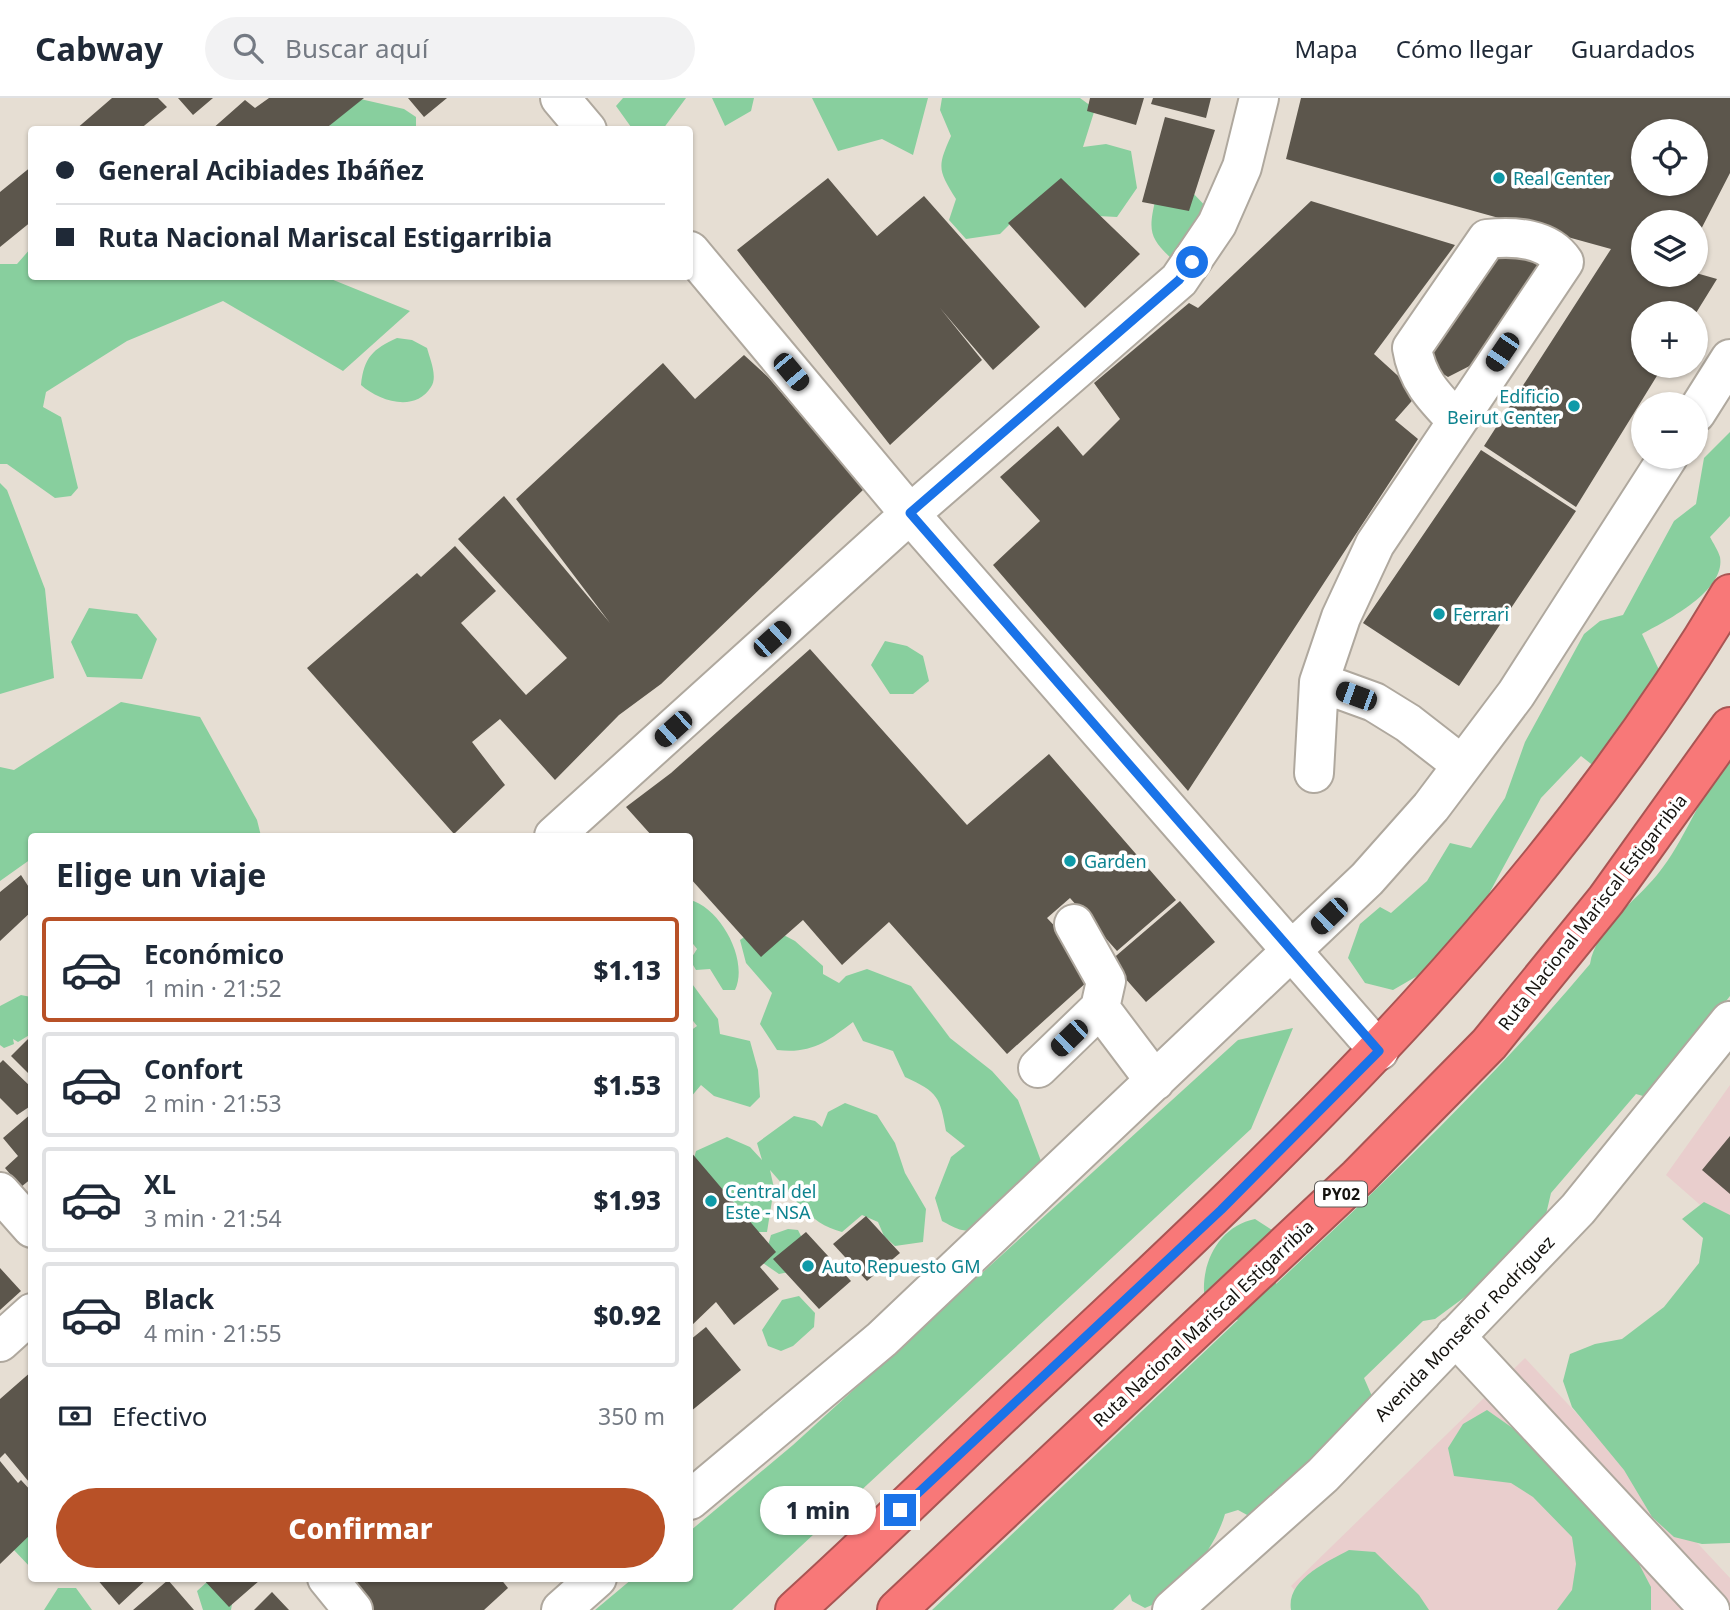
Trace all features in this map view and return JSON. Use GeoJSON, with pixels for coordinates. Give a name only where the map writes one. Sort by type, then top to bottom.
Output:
{"type":"FeatureCollection","features":[{"type":"Feature","properties":{"kind":"highway"},"geometry":{"type":"LineString","coordinates":[[795,1610],[1221,1210],[1379,1051],[1468,953],[1560,841],[1651,718],[1730,594]]}},
{"type":"Feature","properties":{"kind":"highway","name":"Ruta Nacional Mariscal Estigarribia"},"geometry":{"type":"LineString","coordinates":[[897,1610],[1358,1177],[1489,1044],[1606,900],[1730,727]]}},
{"type":"Feature","properties":{"kind":"street"},"geometry":{"type":"LineString","coordinates":[[560,98],[584,126]]}},
{"type":"Feature","properties":{"kind":"street"},"geometry":{"type":"LineString","coordinates":[[557,833],[910,513],[1179,280],[1217,224],[1242,167],[1259,98]]}},
{"type":"Feature","properties":{"kind":"street"},"geometry":{"type":"LineString","coordinates":[[1314,773],[1319,682],[1341,617],[1375,544],[1456,419],[1564,262],[1556,251],[1532,241],[1505,237],[1487,239],[1412,348],[1415,369],[1428,390],[1456,419]]}},
{"type":"Feature","properties":{"kind":"street"},"geometry":{"type":"LineString","coordinates":[[693,255],[910,513],[1379,1051]]}},
{"type":"Feature","properties":{"kind":"street"},"geometry":{"type":"LineString","coordinates":[[1708,394],[1730,359]]}},
{"type":"Feature","properties":{"kind":"street"},"geometry":{"type":"LineString","coordinates":[[693,1497],[882,1339],[1367,879],[1431,807],[1516,694],[1660,469]]}},
{"type":"Feature","properties":{"kind":"street"},"geometry":{"type":"LineString","coordinates":[[1319,682],[1374,702],[1408,723],[1462,765]]}},
{"type":"Feature","properties":{"kind":"street"},"geometry":{"type":"LineString","coordinates":[[1038,1068],[1100,1009],[1106,981],[1074,925]]}},
{"type":"Feature","properties":{"kind":"street"},"geometry":{"type":"LineString","coordinates":[[1100,1009],[1155,1081]]}},
{"type":"Feature","properties":{"kind":"street","name":"Avenida Monseñor Rodríguez"},"geometry":{"type":"LineString","coordinates":[[1172,1610],[1323,1475],[1578,1209],[1730,1021]]}},
{"type":"Feature","properties":{"kind":"street"},"geometry":{"type":"LineString","coordinates":[[0,1192],[28,1224]]}},
{"type":"Feature","properties":{"kind":"street"},"geometry":{"type":"LineString","coordinates":[[0,1342],[28,1317]]}},
{"type":"Feature","properties":{"kind":"street"},"geometry":{"type":"LineString","coordinates":[[1455,1336],[1710,1610]]}},
{"type":"Feature","properties":{"kind":"street"},"geometry":{"type":"LineString","coordinates":[[330,1582],[353,1610]]}},
{"type":"Feature","properties":{"kind":"street"},"geometry":{"type":"LineString","coordinates":[[561,1610],[592,1582]]}},
{"type":"Feature","properties":{"kind":"shaded area"},"geometry":{"type":"Polygon","coordinates":[[[1730,1085],[1730,1231],[1666,1175],[1730,1085]]]}},
{"type":"Feature","properties":{"kind":"shaded area"},"geometry":{"type":"Polygon","coordinates":[[[1525,1358],[1730,1578],[1730,1610],[1311,1610],[1291,1586],[1525,1358]]]}},
{"type":"Feature","properties":{"kind":"green space"},"geometry":{"type":"Polygon","coordinates":[[[356,98],[404,109],[416,117],[416,126],[329,126],[330,120],[356,98]]]}},
{"type":"Feature","properties":{"kind":"green space"},"geometry":{"type":"Polygon","coordinates":[[[623,98],[686,98],[665,126],[630,126],[616,106],[623,98]]]}},
{"type":"Feature","properties":{"kind":"green space"},"geometry":{"type":"Polygon","coordinates":[[[712,98],[754,98],[751,111],[725,126],[712,98]]]}},
{"type":"Feature","properties":{"kind":"green space"},"geometry":{"type":"Polygon","coordinates":[[[812,98],[928,98],[913,155],[882,139],[838,151],[812,98]]]}},
{"type":"Feature","properties":{"kind":"green space"},"geometry":{"type":"Polygon","coordinates":[[[942,98],[1080,98],[1095,109],[1083,147],[1106,144],[1131,151],[1137,188],[1117,217],[1022,212],[1000,234],[966,239],[949,220],[956,199],[942,168],[943,155],[951,136],[940,110],[942,98]]]}},
{"type":"Feature","properties":{"kind":"green space"},"geometry":{"type":"Polygon","coordinates":[[[1192,192],[1211,212],[1178,265],[1156,242],[1152,228],[1153,210],[1156,197],[1192,192]]]}},
{"type":"Feature","properties":{"kind":"green space"},"geometry":{"type":"Polygon","coordinates":[[[28,251],[28,280],[333,280],[410,311],[343,371],[223,301],[127,341],[46,392],[43,407],[61,417],[78,488],[71,496],[55,498],[7,464],[0,464],[0,264],[17,264],[28,251]]]}},
{"type":"Feature","properties":{"kind":"green space"},"geometry":{"type":"Polygon","coordinates":[[[397,338],[412,340],[427,348],[434,373],[433,383],[424,395],[416,400],[387,400],[361,385],[371,355],[397,338]]]}},
{"type":"Feature","properties":{"kind":"green space"},"geometry":{"type":"Polygon","coordinates":[[[1730,432],[1730,516],[1710,537],[1720,557],[1719,570],[1714,582],[1692,603],[1642,634],[1660,672],[1595,767],[1581,756],[1541,798],[1485,901],[1443,961],[1393,990],[1365,983],[1348,958],[1360,924],[1380,907],[1391,913],[1427,881],[1450,843],[1471,848],[1505,798],[1525,742],[1584,634],[1600,621],[1623,615],[1674,521],[1696,504],[1702,469],[1708,469],[1708,454],[1730,432]]]}},
{"type":"Feature","properties":{"kind":"green space"},"geometry":{"type":"Polygon","coordinates":[[[0,483],[7,490],[45,589],[54,678],[0,694],[0,483]]]}},
{"type":"Feature","properties":{"kind":"green space"},"geometry":{"type":"Polygon","coordinates":[[[89,608],[137,614],[157,639],[142,679],[87,677],[71,642],[89,608]]]}},
{"type":"Feature","properties":{"kind":"green space"},"geometry":{"type":"Polygon","coordinates":[[[885,641],[907,646],[923,656],[929,681],[913,694],[890,694],[871,665],[885,641]]]}},
{"type":"Feature","properties":{"kind":"green space"},"geometry":{"type":"Polygon","coordinates":[[[121,702],[200,717],[257,820],[260,833],[28,833],[28,861],[0,881],[0,767],[14,770],[121,702]]]}},
{"type":"Feature","properties":{"kind":"green space"},"geometry":{"type":"Polygon","coordinates":[[[1730,762],[1730,996],[1650,1098],[1636,1094],[1551,1193],[1543,1227],[1481,1285],[1435,1319],[1423,1321],[1364,1378],[1375,1403],[1249,1516],[1238,1510],[1225,1514],[1204,1556],[1183,1582],[1158,1602],[1145,1608],[1132,1601],[1130,1594],[1113,1610],[932,1610],[1238,1320],[1207,1310],[1204,1281],[1212,1253],[1219,1241],[1229,1231],[1255,1219],[1278,1234],[1276,1284],[1438,1129],[1553,1007],[1590,964],[1608,927],[1657,875],[1709,789],[1730,762]]]}},
{"type":"Feature","properties":{"kind":"green space"},"geometry":{"type":"Polygon","coordinates":[[[693,901],[712,913],[729,937],[738,965],[735,990],[723,990],[710,969],[696,970],[693,955],[697,949],[693,944],[693,901]]]}},
{"type":"Feature","properties":{"kind":"green space"},"geometry":{"type":"Polygon","coordinates":[[[763,924],[795,941],[823,966],[823,974],[839,983],[846,976],[867,969],[911,986],[950,1038],[992,1071],[1018,1100],[1041,1161],[1018,1196],[999,1218],[976,1230],[960,1229],[942,1221],[935,1198],[951,1157],[965,1146],[946,1131],[936,1097],[905,1077],[893,1051],[863,1041],[853,1022],[818,1045],[800,1050],[777,1050],[760,1024],[772,993],[746,963],[740,940],[763,924]]]}},
{"type":"Feature","properties":{"kind":"green space"},"geometry":{"type":"Polygon","coordinates":[[[693,985],[718,1019],[720,1034],[750,1041],[758,1070],[760,1097],[750,1107],[714,1096],[701,1085],[693,1094],[693,1029],[697,1026],[693,1021],[693,985]]]}},
{"type":"Feature","properties":{"kind":"green space"},"geometry":{"type":"Polygon","coordinates":[[[21,995],[28,996],[28,1036],[18,1042],[13,1039],[14,1044],[4,1048],[0,1045],[0,1006],[21,995]]]}},
{"type":"Feature","properties":{"kind":"green space"},"geometry":{"type":"Polygon","coordinates":[[[1293,1028],[1251,1129],[732,1610],[595,1610],[628,1582],[693,1582],[693,1528],[793,1445],[1238,1040],[1293,1028]]]}},
{"type":"Feature","properties":{"kind":"green space"},"geometry":{"type":"Polygon","coordinates":[[[845,1103],[877,1115],[895,1143],[905,1173],[926,1209],[923,1242],[895,1246],[884,1236],[878,1222],[862,1215],[842,1232],[830,1228],[810,1215],[770,1170],[774,1188],[767,1232],[750,1232],[712,1191],[693,1188],[693,1162],[696,1151],[727,1137],[750,1147],[762,1160],[757,1143],[794,1116],[815,1121],[822,1127],[828,1112],[845,1103]]]}},
{"type":"Feature","properties":{"kind":"green space"},"geometry":{"type":"Polygon","coordinates":[[[1704,1202],[1730,1215],[1730,1543],[1702,1544],[1674,1537],[1652,1517],[1624,1470],[1572,1407],[1563,1381],[1570,1354],[1595,1344],[1622,1339],[1664,1307],[1699,1263],[1703,1238],[1682,1219],[1704,1202]]]}},
{"type":"Feature","properties":{"kind":"green space"},"geometry":{"type":"Polygon","coordinates":[[[788,1229],[798,1230],[803,1240],[789,1272],[779,1274],[763,1263],[771,1235],[788,1229]]]}},
{"type":"Feature","properties":{"kind":"green space"},"geometry":{"type":"Polygon","coordinates":[[[799,1296],[815,1313],[814,1327],[793,1346],[781,1351],[768,1346],[762,1330],[782,1300],[799,1296]]]}},
{"type":"Feature","properties":{"kind":"green space"},"geometry":{"type":"Polygon","coordinates":[[[1487,1410],[1531,1441],[1626,1539],[1651,1587],[1651,1610],[1557,1610],[1572,1590],[1576,1564],[1572,1537],[1533,1497],[1511,1483],[1454,1476],[1448,1448],[1463,1424],[1487,1410]]]}},
{"type":"Feature","properties":{"kind":"green space"},"geometry":{"type":"Polygon","coordinates":[[[28,1536],[28,1565],[13,1549],[28,1536]]]}},
{"type":"Feature","properties":{"kind":"green space"},"geometry":{"type":"Polygon","coordinates":[[[1349,1550],[1375,1552],[1419,1595],[1429,1610],[1291,1610],[1291,1599],[1301,1581],[1320,1566],[1349,1550]]]}},
{"type":"Feature","properties":{"kind":"green space"},"geometry":{"type":"Polygon","coordinates":[[[207,1582],[233,1598],[231,1610],[203,1610],[197,1591],[207,1582]]]}},
{"type":"Feature","properties":{"kind":"green space"},"geometry":{"type":"Polygon","coordinates":[[[58,1588],[76,1588],[92,1610],[44,1610],[58,1588]]]}},
{"type":"Feature","properties":{"kind":"building"},"geometry":{"type":"Polygon","coordinates":[[[112,98],[158,98],[167,107],[144,126],[80,126],[112,98]]]}},
{"type":"Feature","properties":{"kind":"building"},"geometry":{"type":"Polygon","coordinates":[[[178,98],[213,98],[193,115],[178,98]]]}},
{"type":"Feature","properties":{"kind":"building"},"geometry":{"type":"Polygon","coordinates":[[[269,98],[364,98],[329,126],[216,126],[245,100],[255,108],[269,98]]]}},
{"type":"Feature","properties":{"kind":"building"},"geometry":{"type":"Polygon","coordinates":[[[408,98],[447,98],[424,117],[408,98]]]}},
{"type":"Feature","properties":{"kind":"building"},"geometry":{"type":"Polygon","coordinates":[[[1090,98],[1144,98],[1136,125],[1087,111],[1090,98]]]}},
{"type":"Feature","properties":{"kind":"building"},"geometry":{"type":"Polygon","coordinates":[[[1153,98],[1211,98],[1206,118],[1151,104],[1153,98]]]}},
{"type":"Feature","properties":{"kind":"building"},"geometry":{"type":"Polygon","coordinates":[[[1301,98],[1730,98],[1730,173],[1708,216],[1708,210],[1631,210],[1631,287],[1708,287],[1708,276],[1717,279],[1703,301],[1631,301],[1631,378],[1656,378],[1647,392],[1631,392],[1631,418],[1576,507],[1484,446],[1611,249],[1286,159],[1301,98]]]}},
{"type":"Feature","properties":{"kind":"building"},"geometry":{"type":"Polygon","coordinates":[[[1165,117],[1215,130],[1189,211],[1142,202],[1165,117]]]}},
{"type":"Feature","properties":{"kind":"building"},"geometry":{"type":"Polygon","coordinates":[[[28,169],[28,224],[0,247],[0,192],[28,169]]]}},
{"type":"Feature","properties":{"kind":"building"},"geometry":{"type":"Polygon","coordinates":[[[828,178],[877,236],[924,196],[1040,327],[993,370],[940,308],[982,360],[890,445],[737,250],[828,178]]]}},
{"type":"Feature","properties":{"kind":"building"},"geometry":{"type":"Polygon","coordinates":[[[1061,178],[1140,254],[1085,308],[1008,223],[1061,178]]]}},
{"type":"Feature","properties":{"kind":"building"},"geometry":{"type":"Polygon","coordinates":[[[1311,201],[1455,245],[1374,354],[1418,394],[1395,420],[1418,439],[1188,791],[993,565],[1040,521],[1000,477],[1058,426],[1083,456],[1120,419],[1094,383],[1189,303],[1198,308],[1311,201]]]}},
{"type":"Feature","properties":{"kind":"building"},"geometry":{"type":"Polygon","coordinates":[[[1508,243],[1534,258],[1545,283],[1499,351],[1448,377],[1422,361],[1508,243]]]}},
{"type":"Feature","properties":{"kind":"building"},"geometry":{"type":"Polygon","coordinates":[[[744,355],[768,377],[864,489],[661,684],[619,715],[555,780],[500,719],[472,742],[505,785],[453,833],[307,668],[417,573],[421,577],[455,546],[496,591],[461,623],[526,695],[567,658],[458,539],[504,496],[610,623],[516,499],[663,363],[695,399],[744,355]]]}},
{"type":"Feature","properties":{"kind":"building"},"geometry":{"type":"Polygon","coordinates":[[[1481,450],[1576,511],[1459,686],[1363,623],[1481,450]]]}},
{"type":"Feature","properties":{"kind":"building"},"geometry":{"type":"Polygon","coordinates":[[[810,649],[967,825],[1049,754],[1176,900],[1117,951],[1070,898],[1047,918],[1098,972],[1007,1054],[889,922],[842,965],[803,920],[761,957],[693,881],[693,833],[649,833],[626,807],[671,773],[810,649]]]}},
{"type":"Feature","properties":{"kind":"building"},"geometry":{"type":"Polygon","coordinates":[[[21,875],[28,886],[28,915],[0,941],[0,892],[21,875]]]}},
{"type":"Feature","properties":{"kind":"building"},"geometry":{"type":"Polygon","coordinates":[[[1180,901],[1215,942],[1146,1002],[1110,961],[1180,901]]]}},
{"type":"Feature","properties":{"kind":"building"},"geometry":{"type":"Polygon","coordinates":[[[28,1039],[28,1073],[11,1056],[28,1039]]]}},
{"type":"Feature","properties":{"kind":"building"},"geometry":{"type":"Polygon","coordinates":[[[3,1060],[28,1084],[28,1108],[17,1115],[0,1098],[0,1063],[3,1060]]]}},
{"type":"Feature","properties":{"kind":"building"},"geometry":{"type":"Polygon","coordinates":[[[28,1116],[28,1181],[21,1187],[5,1168],[18,1156],[3,1138],[28,1116]]]}},
{"type":"Feature","properties":{"kind":"building"},"geometry":{"type":"Polygon","coordinates":[[[1730,1136],[1730,1194],[1702,1170],[1730,1136]]]}},
{"type":"Feature","properties":{"kind":"building","name":"Central del Este - NSA"},"geometry":{"type":"Polygon","coordinates":[[[693,1155],[776,1252],[760,1267],[779,1289],[734,1325],[716,1302],[693,1324],[693,1155]]]}},
{"type":"Feature","properties":{"kind":"building"},"geometry":{"type":"Polygon","coordinates":[[[866,1216],[900,1253],[867,1281],[833,1244],[866,1216]]]}},
{"type":"Feature","properties":{"kind":"building","name":"Auto Repuesto GM"},"geometry":{"type":"Polygon","coordinates":[[[806,1232],[851,1281],[819,1309],[773,1259],[806,1232]]]}},
{"type":"Feature","properties":{"kind":"building"},"geometry":{"type":"Polygon","coordinates":[[[0,1268],[21,1291],[0,1310],[0,1268]]]}},
{"type":"Feature","properties":{"kind":"building"},"geometry":{"type":"Polygon","coordinates":[[[706,1327],[741,1370],[693,1410],[693,1338],[706,1327]]]}},
{"type":"Feature","properties":{"kind":"building"},"geometry":{"type":"Polygon","coordinates":[[[28,1374],[28,1481],[5,1453],[0,1458],[0,1399],[28,1374]]]}},
{"type":"Feature","properties":{"kind":"building"},"geometry":{"type":"Polygon","coordinates":[[[0,1461],[18,1483],[21,1480],[28,1488],[28,1537],[0,1564],[0,1461]]]}},
{"type":"Feature","properties":{"kind":"building"},"geometry":{"type":"Polygon","coordinates":[[[99,1582],[144,1582],[119,1605],[99,1582]]]}},
{"type":"Feature","properties":{"kind":"building"},"geometry":{"type":"Polygon","coordinates":[[[166,1582],[170,1582],[194,1610],[133,1610],[166,1582]]]}},
{"type":"Feature","properties":{"kind":"building"},"geometry":{"type":"Polygon","coordinates":[[[206,1582],[258,1582],[229,1607],[206,1582]]]}},
{"type":"Feature","properties":{"kind":"building"},"geometry":{"type":"Polygon","coordinates":[[[339,1582],[503,1582],[508,1588],[484,1610],[362,1610],[339,1582]]]}},
{"type":"Feature","properties":{"kind":"building"},"geometry":{"type":"Polygon","coordinates":[[[272,1592],[289,1610],[254,1610],[272,1592]]]}},
{"type":"Feature","properties":{"kind":"place","name":"Real Center"},"geometry":{"type":"Point","coordinates":[1499,178]}},
{"type":"Feature","properties":{"kind":"place","name":"Edificio Beirut Center"},"geometry":{"type":"Point","coordinates":[1574,406]}},
{"type":"Feature","properties":{"kind":"place","name":"Ferrari"},"geometry":{"type":"Point","coordinates":[1439,614]}},
{"type":"Feature","properties":{"kind":"place","name":"Garden"},"geometry":{"type":"Point","coordinates":[1070,861]}},
{"type":"Feature","properties":{"kind":"place","name":"Central del Este - NSA"},"geometry":{"type":"Point","coordinates":[711,1201]}},
{"type":"Feature","properties":{"kind":"place","name":"Auto Repuesto GM"},"geometry":{"type":"Point","coordinates":[808,1266]}},
{"type":"Feature","properties":{"kind":"route"},"geometry":{"type":"LineString","coordinates":[[900,1510],[1221,1210],[1379,1051],[1273,933],[910,513],[1179,280],[1192,262]]}}]}
